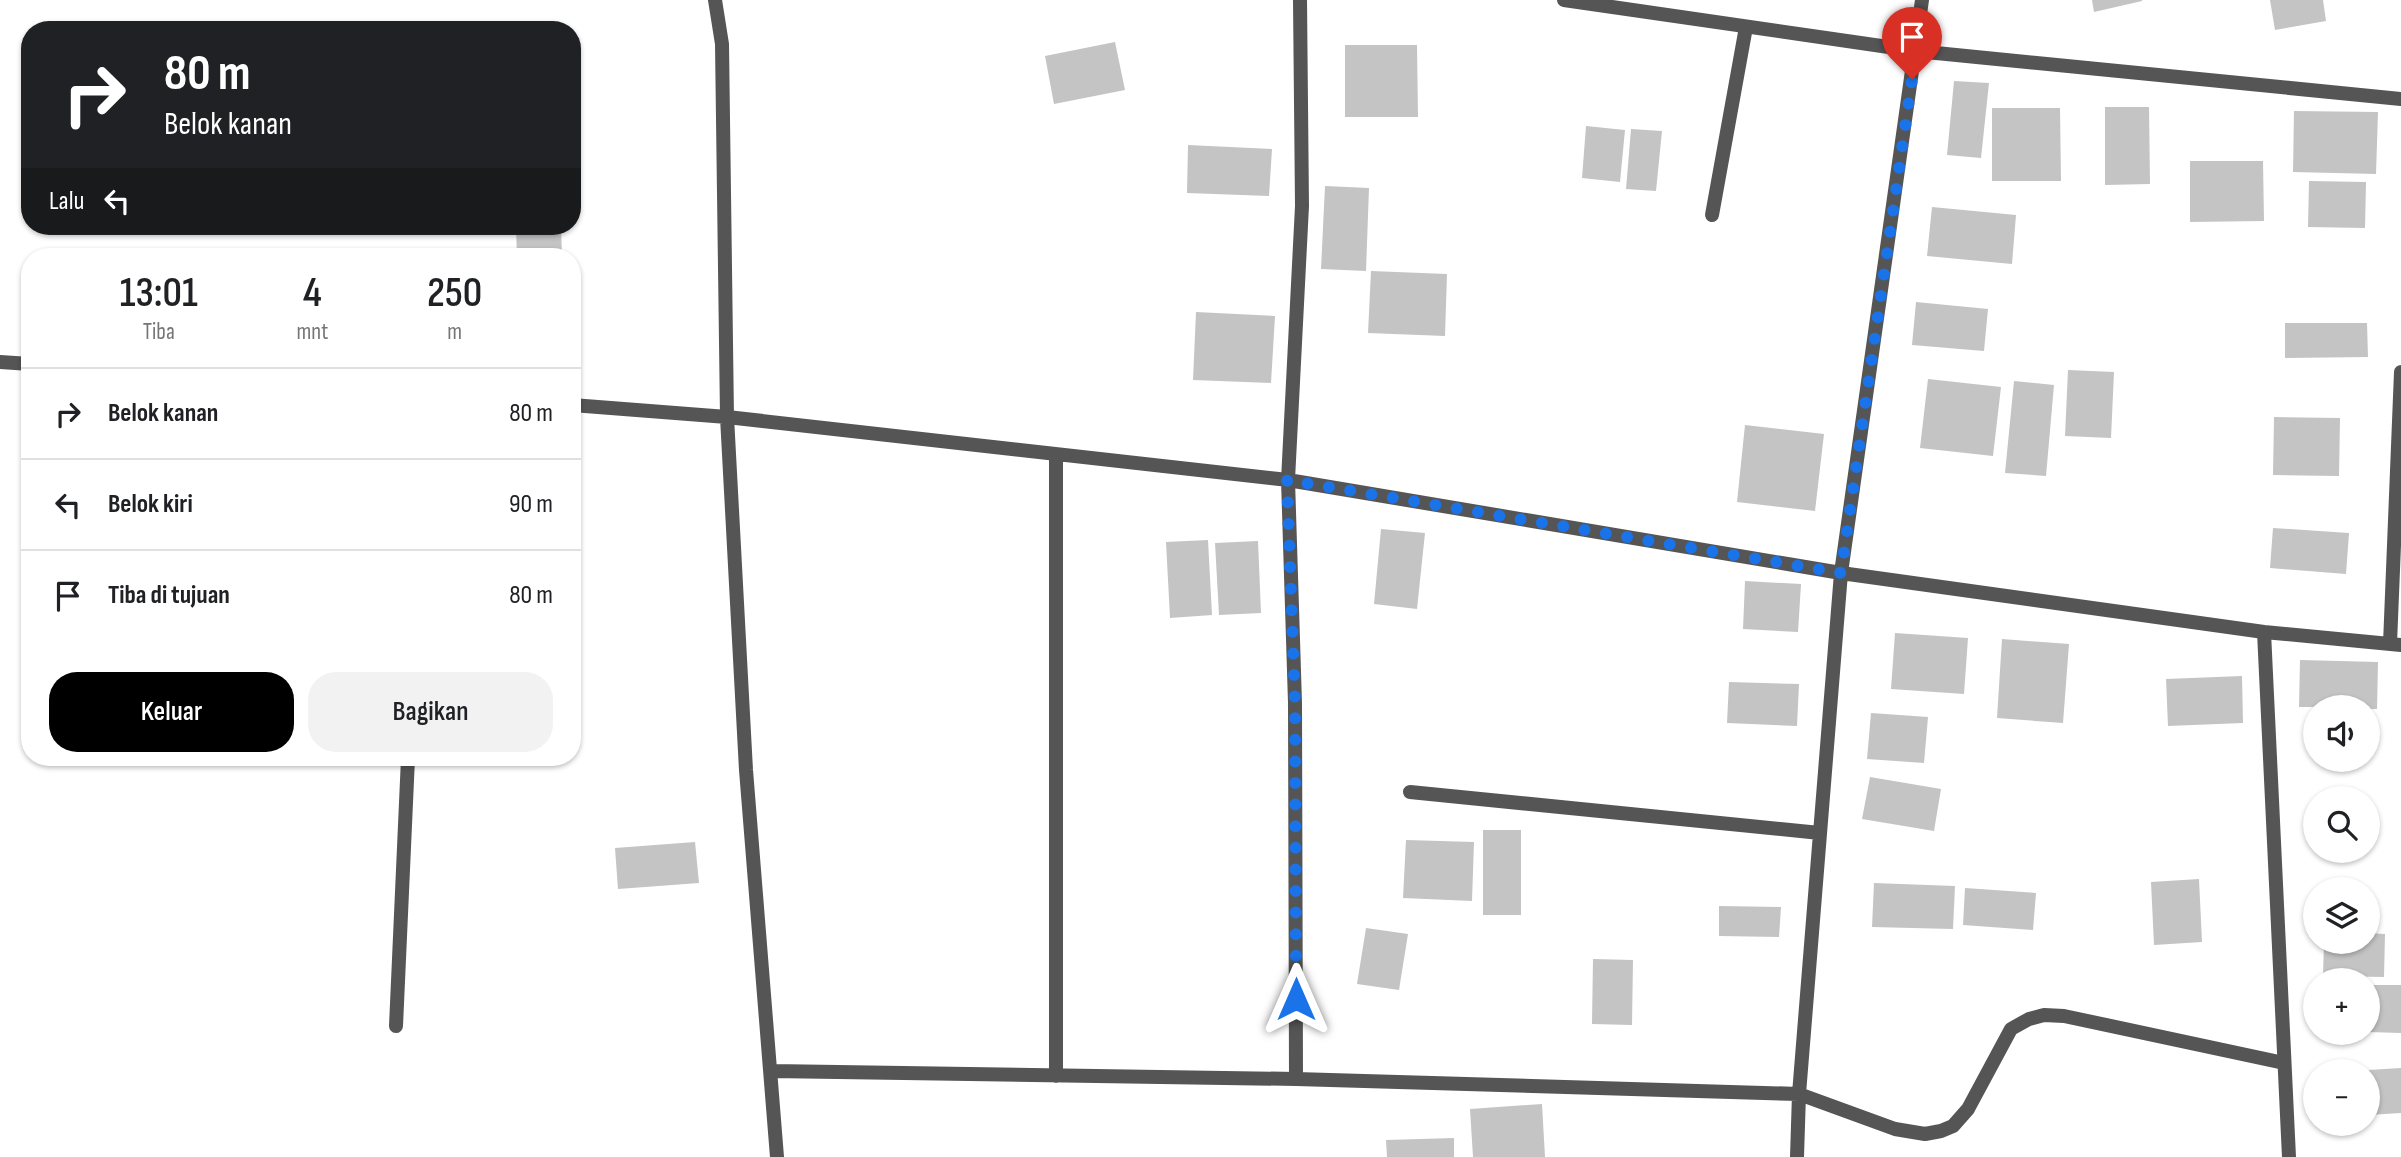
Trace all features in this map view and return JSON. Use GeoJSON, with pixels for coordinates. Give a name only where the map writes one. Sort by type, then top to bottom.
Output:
{"type":"FeatureCollection","features":[{"type":"Feature","properties":{"kind":"street"},"geometry":{"type":"LineString","coordinates":[[715,0],[722,44],[727,416],[746,770],[778,1157]]}},
{"type":"Feature","properties":{"kind":"street"},"geometry":{"type":"LineString","coordinates":[[1296,1079],[1295,703],[1287,480],[1302,206],[1300,0]]}},
{"type":"Feature","properties":{"kind":"street"},"geometry":{"type":"LineString","coordinates":[[1564,0],[1916,51],[2401,99]]}},
{"type":"Feature","properties":{"kind":"street"},"geometry":{"type":"LineString","coordinates":[[1797,1157],[1799,1094],[1841,573],[1923,0]]}},
{"type":"Feature","properties":{"kind":"street"},"geometry":{"type":"LineString","coordinates":[[1712,215],[1746,27]]}},
{"type":"Feature","properties":{"kind":"street"},"geometry":{"type":"LineString","coordinates":[[0,362],[21,364]]}},
{"type":"Feature","properties":{"kind":"street"},"geometry":{"type":"LineString","coordinates":[[581,406],[727,416],[1287,480],[1841,573],[2264,632],[2395,645],[2401,375]]}},
{"type":"Feature","properties":{"kind":"street"},"geometry":{"type":"LineString","coordinates":[[1056,454],[1056,1076]]}},
{"type":"Feature","properties":{"kind":"street"},"geometry":{"type":"LineString","coordinates":[[2264,632],[2288,1157]]}},
{"type":"Feature","properties":{"kind":"street"},"geometry":{"type":"LineString","coordinates":[[396,1026],[408,766]]}},
{"type":"Feature","properties":{"kind":"street"},"geometry":{"type":"LineString","coordinates":[[1410,792],[1820,833]]}},
{"type":"Feature","properties":{"kind":"street"},"geometry":{"type":"LineString","coordinates":[[772,1072],[1296,1079],[1799,1094],[1895,1129],[1925,1134],[1953,1126],[1968,1109],[2011,1029],[2029,1019],[2043,1016],[2064,1016],[2284,1063]]}},
{"type":"Feature","properties":{"kind":"building"},"geometry":{"type":"Polygon","coordinates":[[[2092,0],[2142,0],[2142,1],[2094,12],[2092,0]]]}},
{"type":"Feature","properties":{"kind":"building"},"geometry":{"type":"Polygon","coordinates":[[[2270,0],[2323,0],[2326,21],[2275,30],[2270,0]]]}},
{"type":"Feature","properties":{"kind":"building"},"geometry":{"type":"Polygon","coordinates":[[[1115,42],[1125,90],[1054,104],[1045,56],[1115,42]]]}},
{"type":"Feature","properties":{"kind":"building"},"geometry":{"type":"Polygon","coordinates":[[[1345,45],[1417,45],[1418,117],[1345,117],[1345,45]]]}},
{"type":"Feature","properties":{"kind":"building"},"geometry":{"type":"Polygon","coordinates":[[[1954,81],[1989,83],[1981,158],[1947,155],[1954,81]]]}},
{"type":"Feature","properties":{"kind":"building"},"geometry":{"type":"Polygon","coordinates":[[[2105,107],[2149,107],[2150,184],[2105,185],[2105,107]]]}},
{"type":"Feature","properties":{"kind":"building"},"geometry":{"type":"Polygon","coordinates":[[[1992,108],[2060,108],[2061,181],[1992,181],[1992,108]]]}},
{"type":"Feature","properties":{"kind":"building"},"geometry":{"type":"Polygon","coordinates":[[[2294,111],[2378,112],[2376,174],[2293,172],[2294,111]]]}},
{"type":"Feature","properties":{"kind":"building"},"geometry":{"type":"Polygon","coordinates":[[[1586,126],[1625,130],[1620,182],[1582,178],[1586,126]]]}},
{"type":"Feature","properties":{"kind":"building"},"geometry":{"type":"Polygon","coordinates":[[[1631,129],[1662,131],[1656,191],[1626,189],[1631,129]]]}},
{"type":"Feature","properties":{"kind":"building"},"geometry":{"type":"Polygon","coordinates":[[[1188,145],[1272,149],[1269,196],[1187,193],[1188,145]]]}},
{"type":"Feature","properties":{"kind":"building"},"geometry":{"type":"Polygon","coordinates":[[[2190,161],[2263,161],[2264,221],[2190,222],[2190,161]]]}},
{"type":"Feature","properties":{"kind":"building"},"geometry":{"type":"Polygon","coordinates":[[[2309,181],[2366,182],[2365,228],[2308,227],[2309,181]]]}},
{"type":"Feature","properties":{"kind":"building"},"geometry":{"type":"Polygon","coordinates":[[[1325,186],[1369,188],[1366,271],[1321,269],[1325,186]]]}},
{"type":"Feature","properties":{"kind":"building"},"geometry":{"type":"Polygon","coordinates":[[[1932,207],[2016,215],[2012,264],[1927,256],[1932,207]]]}},
{"type":"Feature","properties":{"kind":"building"},"geometry":{"type":"Polygon","coordinates":[[[516,235],[561,235],[562,248],[517,248],[516,235]]]}},
{"type":"Feature","properties":{"kind":"building"},"geometry":{"type":"Polygon","coordinates":[[[1371,271],[1447,274],[1445,336],[1368,333],[1371,271]]]}},
{"type":"Feature","properties":{"kind":"building"},"geometry":{"type":"Polygon","coordinates":[[[1916,302],[1988,309],[1984,351],[1912,345],[1916,302]]]}},
{"type":"Feature","properties":{"kind":"building"},"geometry":{"type":"Polygon","coordinates":[[[1196,312],[1275,316],[1271,383],[1193,380],[1196,312]]]}},
{"type":"Feature","properties":{"kind":"building"},"geometry":{"type":"Polygon","coordinates":[[[2285,323],[2367,323],[2368,357],[2285,358],[2285,323]]]}},
{"type":"Feature","properties":{"kind":"building"},"geometry":{"type":"Polygon","coordinates":[[[2068,370],[2114,372],[2111,438],[2065,436],[2068,370]]]}},
{"type":"Feature","properties":{"kind":"building"},"geometry":{"type":"Polygon","coordinates":[[[1928,379],[2001,387],[1993,456],[1920,448],[1928,379]]]}},
{"type":"Feature","properties":{"kind":"building"},"geometry":{"type":"Polygon","coordinates":[[[2014,381],[2054,385],[2046,476],[2005,473],[2014,381]]]}},
{"type":"Feature","properties":{"kind":"building"},"geometry":{"type":"Polygon","coordinates":[[[2274,417],[2340,418],[2339,476],[2273,475],[2274,417]]]}},
{"type":"Feature","properties":{"kind":"building"},"geometry":{"type":"Polygon","coordinates":[[[1745,425],[1824,434],[1815,511],[1737,502],[1745,425]]]}},
{"type":"Feature","properties":{"kind":"building"},"geometry":{"type":"Polygon","coordinates":[[[2273,528],[2349,533],[2346,574],[2270,568],[2273,528]]]}},
{"type":"Feature","properties":{"kind":"building"},"geometry":{"type":"Polygon","coordinates":[[[1381,529],[1425,533],[1417,609],[1374,604],[1381,529]]]}},
{"type":"Feature","properties":{"kind":"building"},"geometry":{"type":"Polygon","coordinates":[[[1208,540],[1212,615],[1170,618],[1166,542],[1208,540]]]}},
{"type":"Feature","properties":{"kind":"building"},"geometry":{"type":"Polygon","coordinates":[[[1258,541],[1261,613],[1219,615],[1215,543],[1258,541]]]}},
{"type":"Feature","properties":{"kind":"building"},"geometry":{"type":"Polygon","coordinates":[[[1745,581],[1801,584],[1798,632],[1743,629],[1745,581]]]}},
{"type":"Feature","properties":{"kind":"building"},"geometry":{"type":"Polygon","coordinates":[[[1895,633],[1968,638],[1964,694],[1891,689],[1895,633]]]}},
{"type":"Feature","properties":{"kind":"building"},"geometry":{"type":"Polygon","coordinates":[[[2002,639],[2069,644],[2063,723],[1997,718],[2002,639]]]}},
{"type":"Feature","properties":{"kind":"building"},"geometry":{"type":"Polygon","coordinates":[[[2300,660],[2378,662],[2377,695],[2303,695],[2303,707],[2299,707],[2300,660]]]}},
{"type":"Feature","properties":{"kind":"building"},"geometry":{"type":"Polygon","coordinates":[[[2242,676],[2243,723],[2168,726],[2166,679],[2242,676]]]}},
{"type":"Feature","properties":{"kind":"building"},"geometry":{"type":"Polygon","coordinates":[[[1729,682],[1799,684],[1797,726],[1727,723],[1729,682]]]}},
{"type":"Feature","properties":{"kind":"building"},"geometry":{"type":"Polygon","coordinates":[[[1871,713],[1928,717],[1924,763],[1867,759],[1871,713]]]}},
{"type":"Feature","properties":{"kind":"building"},"geometry":{"type":"Polygon","coordinates":[[[1870,777],[1941,789],[1934,831],[1862,819],[1870,777]]]}},
{"type":"Feature","properties":{"kind":"building"},"geometry":{"type":"Polygon","coordinates":[[[1483,830],[1521,830],[1521,915],[1483,915],[1483,830]]]}},
{"type":"Feature","properties":{"kind":"building"},"geometry":{"type":"Polygon","coordinates":[[[1406,840],[1474,842],[1472,901],[1403,898],[1406,840]]]}},
{"type":"Feature","properties":{"kind":"building"},"geometry":{"type":"Polygon","coordinates":[[[695,842],[699,883],[618,889],[615,848],[695,842]]]}},
{"type":"Feature","properties":{"kind":"building"},"geometry":{"type":"Polygon","coordinates":[[[2199,879],[2202,942],[2154,945],[2151,882],[2199,879]]]}},
{"type":"Feature","properties":{"kind":"building"},"geometry":{"type":"Polygon","coordinates":[[[1874,883],[1955,886],[1953,929],[1872,927],[1874,883]]]}},
{"type":"Feature","properties":{"kind":"building"},"geometry":{"type":"Polygon","coordinates":[[[1965,888],[2036,893],[2033,930],[1963,925],[1965,888]]]}},
{"type":"Feature","properties":{"kind":"building"},"geometry":{"type":"Polygon","coordinates":[[[1719,906],[1781,907],[1779,937],[1719,936],[1719,906]]]}},
{"type":"Feature","properties":{"kind":"building"},"geometry":{"type":"Polygon","coordinates":[[[1366,928],[1408,934],[1399,990],[1357,984],[1366,928]]]}},
{"type":"Feature","properties":{"kind":"building"},"geometry":{"type":"Polygon","coordinates":[[[2380,934],[2385,934],[2384,977],[2380,977],[2380,968],[2323,968],[2324,954],[2380,954],[2380,934]]]}},
{"type":"Feature","properties":{"kind":"building"},"geometry":{"type":"Polygon","coordinates":[[[1593,959],[1633,960],[1632,1025],[1592,1024],[1593,959]]]}},
{"type":"Feature","properties":{"kind":"building"},"geometry":{"type":"Polygon","coordinates":[[[2380,985],[2401,985],[2401,1033],[2380,1032],[2380,985]]]}},
{"type":"Feature","properties":{"kind":"building"},"geometry":{"type":"Polygon","coordinates":[[[2401,1068],[2401,1113],[2380,1114],[2380,1069],[2401,1068]]]}},
{"type":"Feature","properties":{"kind":"building"},"geometry":{"type":"Polygon","coordinates":[[[1542,1104],[1545,1157],[1473,1157],[1470,1109],[1542,1104]]]}},
{"type":"Feature","properties":{"kind":"building"},"geometry":{"type":"Polygon","coordinates":[[[1454,1138],[1454,1157],[1387,1157],[1386,1140],[1454,1138]]]}},
{"type":"Feature","properties":{"kind":"route"},"geometry":{"type":"LineString","coordinates":[[1296,999],[1295,703],[1287,480],[1841,573],[1912,79]]}}]}
